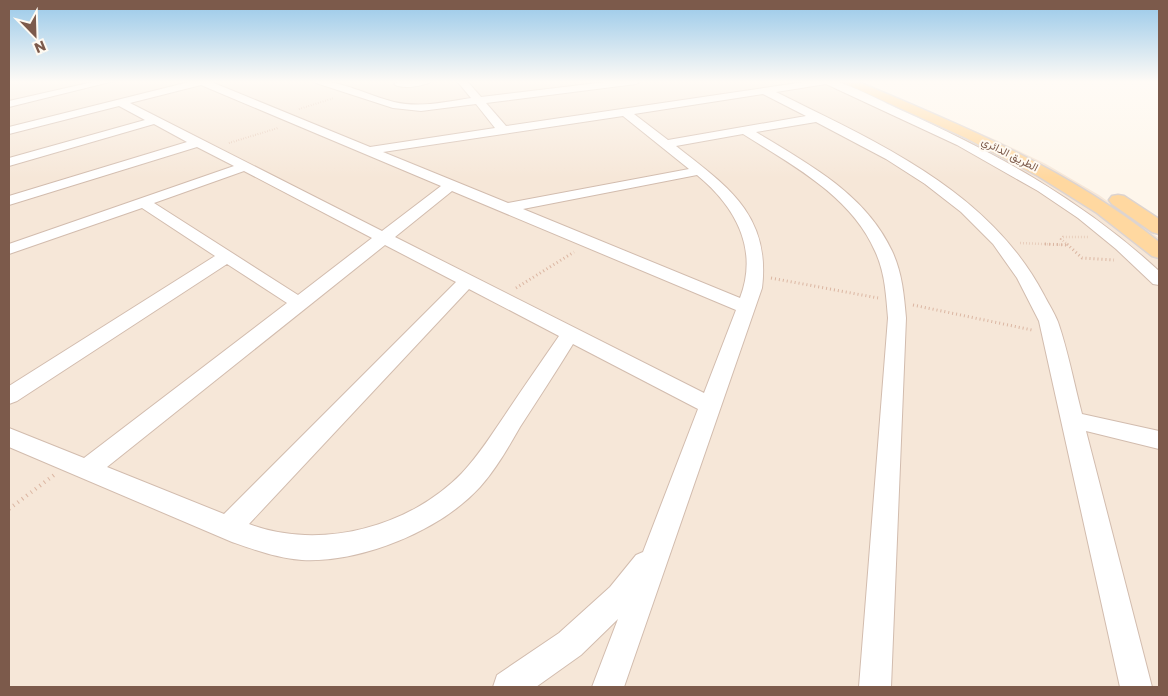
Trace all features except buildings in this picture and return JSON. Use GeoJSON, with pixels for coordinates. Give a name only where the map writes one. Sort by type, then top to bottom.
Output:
{"type":"FeatureCollection","features":[{"type":"Feature","properties":{"kind":"main road","name":"الطريق الدائري"},"geometry":{"type":"LineString","coordinates":[[914,113],[948,130],[1014,156],[1066,185],[1103,209],[1159,252]]}},
{"type":"Feature","properties":{"kind":"main road","name":"الطريق الدائري"},"geometry":{"type":"LineString","coordinates":[[944,113],[1030,150],[1087,181],[1159,228]]}},
{"type":"Feature","properties":{"kind":"street"},"geometry":{"type":"LineString","coordinates":[[9,130],[74,113]]}},
{"type":"Feature","properties":{"kind":"street"},"geometry":{"type":"LineString","coordinates":[[144,113],[710,406]]}},
{"type":"Feature","properties":{"kind":"street"},"geometry":{"type":"LineString","coordinates":[[277,113],[746,307]]}},
{"type":"Feature","properties":{"kind":"street"},"geometry":{"type":"LineString","coordinates":[[490,113],[504,130]]}},
{"type":"Feature","properties":{"kind":"street"},"geometry":{"type":"LineString","coordinates":[[368,151],[615,113]]}},
{"type":"Feature","properties":{"kind":"street"},"geometry":{"type":"LineString","coordinates":[[608,687],[746,307],[756,270],[756,251],[752,233],[733,201],[699,171],[627,113]]}},
{"type":"Feature","properties":{"kind":"street"},"geometry":{"type":"LineString","coordinates":[[809,113],[900,161],[940,187],[978,218],[1002,243],[1026,274],[1045,313],[1073,420],[1136,687]]}},
{"type":"Feature","properties":{"kind":"street"},"geometry":{"type":"LineString","coordinates":[[908,113],[948,130],[1036,182],[1114,237],[1159,280]]}},
{"type":"Feature","properties":{"kind":"street"},"geometry":{"type":"LineString","coordinates":[[665,144],[817,118]]}},
{"type":"Feature","properties":{"kind":"street"},"geometry":{"type":"LineString","coordinates":[[9,162],[157,120]]}},
{"type":"Feature","properties":{"kind":"street"},"geometry":{"type":"LineString","coordinates":[[745,130],[820,178],[838,192],[870,226],[882,246],[891,267],[897,318],[875,687]]}},
{"type":"Feature","properties":{"kind":"street"},"geometry":{"type":"LineString","coordinates":[[9,201],[205,145]]}},
{"type":"Feature","properties":{"kind":"street"},"geometry":{"type":"LineString","coordinates":[[9,249],[246,166]]}},
{"type":"Feature","properties":{"kind":"street"},"geometry":{"type":"LineString","coordinates":[[507,208],[699,171]]}},
{"type":"Feature","properties":{"kind":"street"},"geometry":{"type":"LineString","coordinates":[[79,465],[299,303],[451,185]]}},
{"type":"Feature","properties":{"kind":"street"},"geometry":{"type":"LineString","coordinates":[[144,202],[299,303]]}},
{"type":"Feature","properties":{"kind":"street"},"geometry":{"type":"LineString","coordinates":[[9,396],[227,256]]}},
{"type":"Feature","properties":{"kind":"street"},"geometry":{"type":"LineString","coordinates":[[229,528],[468,280]]}},
{"type":"Feature","properties":{"kind":"street"},"geometry":{"type":"LineString","coordinates":[[9,437],[229,528],[280,545],[312,547],[363,540],[412,522],[440,506],[464,487],[483,467],[570,334]]}},
{"type":"Feature","properties":{"kind":"street"},"geometry":{"type":"LineString","coordinates":[[1073,420],[1159,440]]}},
{"type":"Feature","properties":{"kind":"street"},"geometry":{"type":"LineString","coordinates":[[509,687],[570,644],[620,597],[657,551]]}},
{"type":"Feature","properties":{"kind":"path"},"geometry":{"type":"LineString","coordinates":[[281,115],[286,113]]}},
{"type":"Feature","properties":{"kind":"path"},"geometry":{"type":"LineString","coordinates":[[205,145],[298,121]]}},
{"type":"Feature","properties":{"kind":"path"},"geometry":{"type":"LineString","coordinates":[[1114,237],[1061,238],[1085,259],[1140,260]]}},
{"type":"Feature","properties":{"kind":"path"},"geometry":{"type":"LineString","coordinates":[[501,298],[590,242]]}},
{"type":"Feature","properties":{"kind":"path"},"geometry":{"type":"LineString","coordinates":[[1002,243],[1067,245]]}},
{"type":"Feature","properties":{"kind":"path"},"geometry":{"type":"LineString","coordinates":[[9,509],[79,465]]}},
{"type":"Feature","properties":{"kind":"shaded area"},"geometry":{"type":"Polygon","coordinates":[[[9,113],[934,113],[1046,164],[1099,195],[1159,238],[1159,687],[9,687],[9,113]]]}}]}
